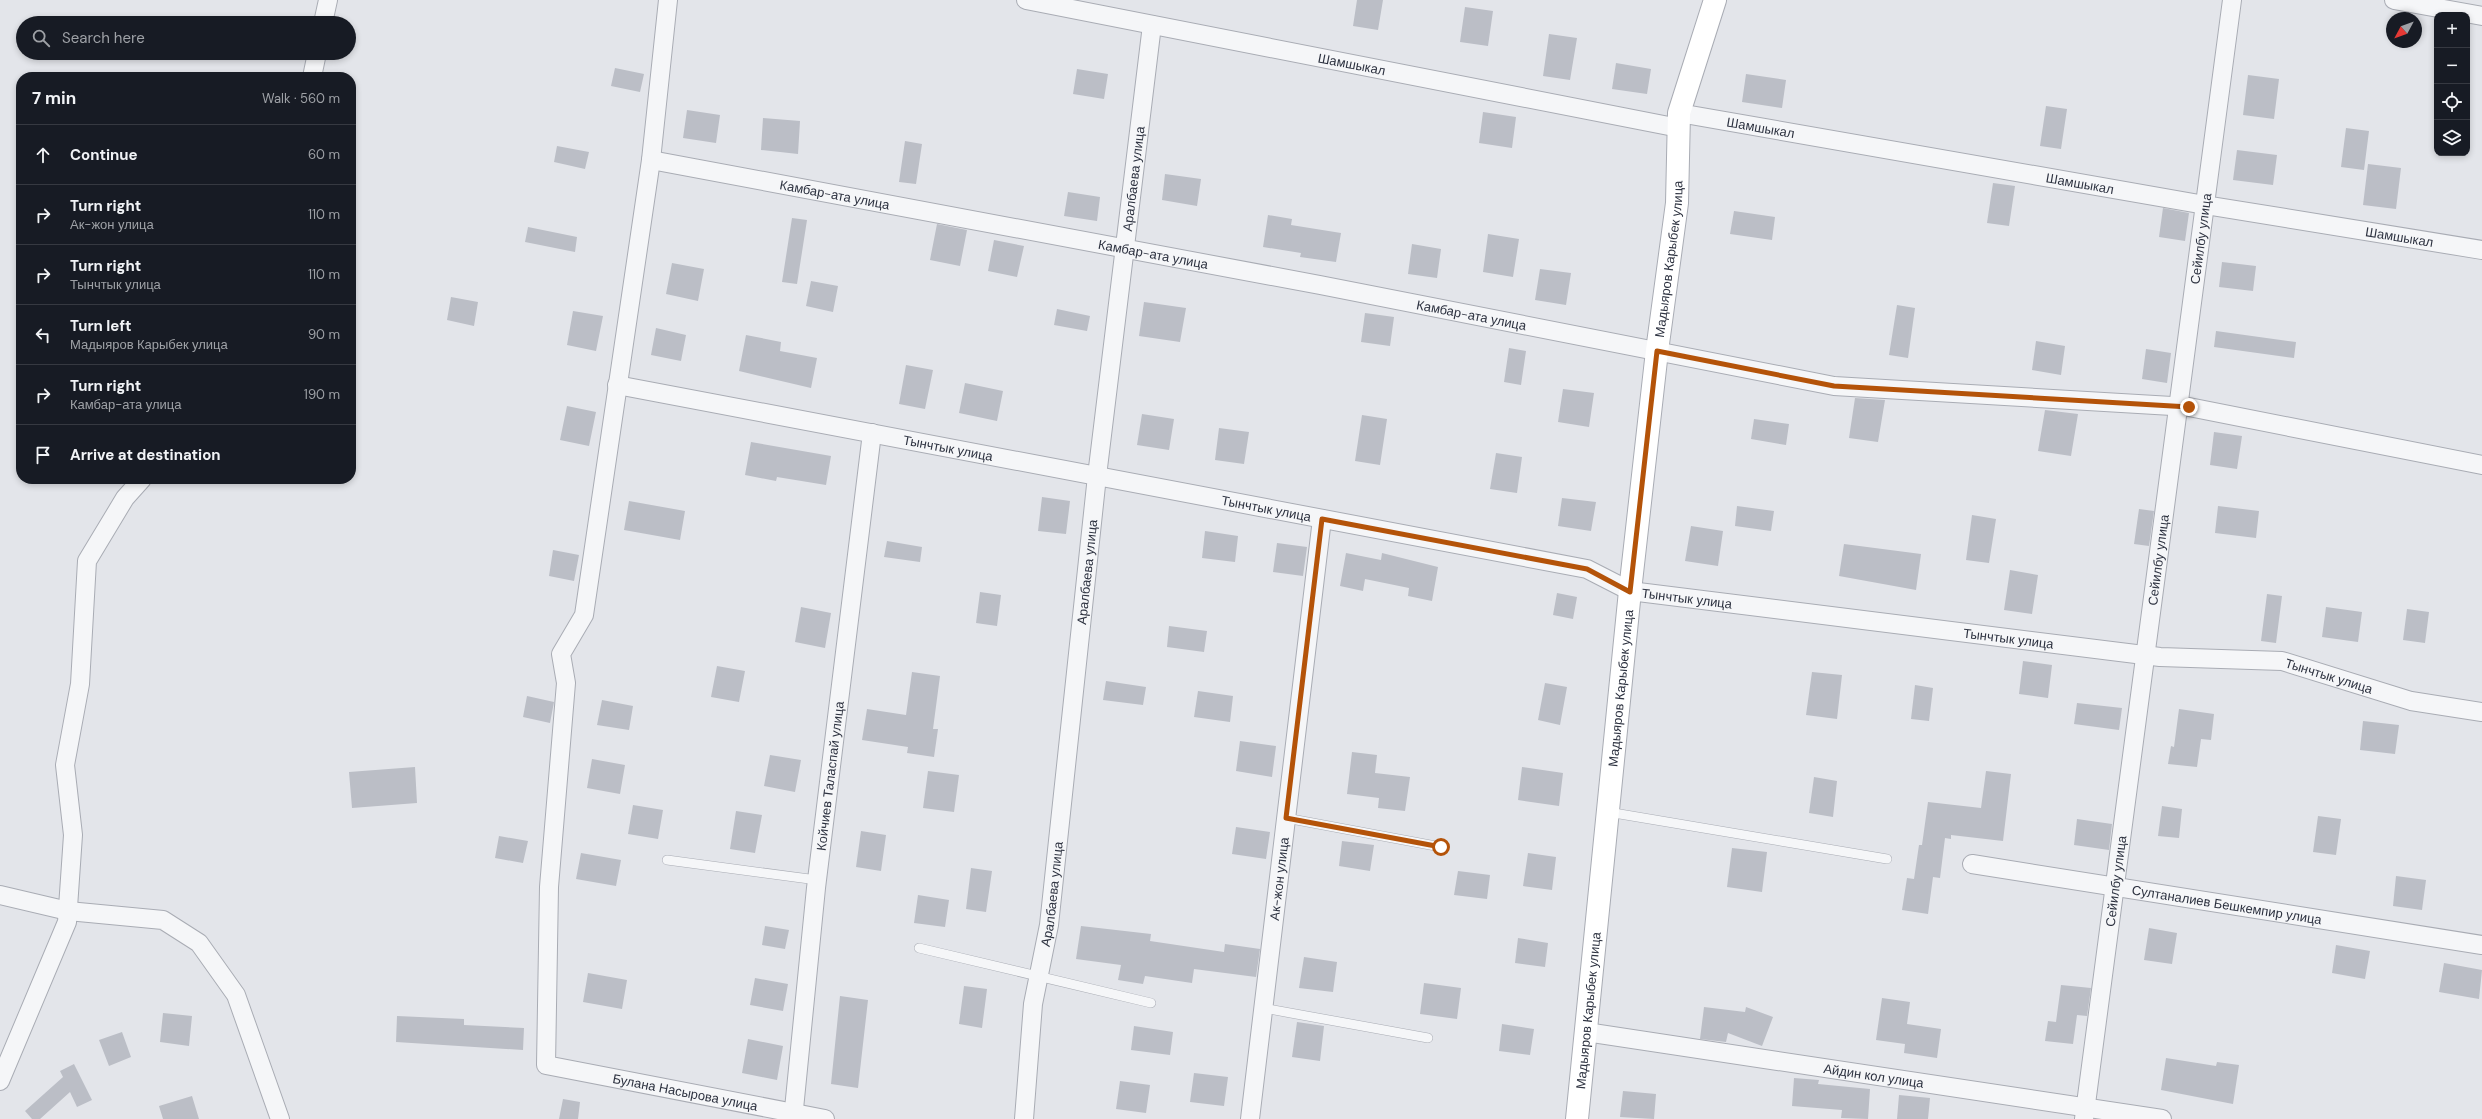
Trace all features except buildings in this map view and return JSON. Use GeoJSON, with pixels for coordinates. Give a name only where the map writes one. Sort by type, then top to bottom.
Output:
{"type":"FeatureCollection","features":[{"type":"Feature","properties":{"kind":"street"},"geometry":{"type":"LineString","coordinates":[[325,16],[328,0]]}},
{"type":"Feature","properties":{"kind":"street"},"geometry":{"type":"LineString","coordinates":[[617,385],[651,160],[668,0]]}},
{"type":"Feature","properties":{"kind":"street","name":"Шамшыкал"},"geometry":{"type":"LineString","coordinates":[[1026,0],[1152,25],[1679,120],[2482,250]]}},
{"type":"Feature","properties":{"kind":"street","name":"Мадыяров Карыбек улица"},"geometry":{"type":"LineString","coordinates":[[1577,1119],[1630,592],[1657,351],[1677,203],[1679,120],[1715,0]]}},
{"type":"Feature","properties":{"kind":"street","name":"Сейилбу улица"},"geometry":{"type":"LineString","coordinates":[[2084,1113],[2232,0]]}},
{"type":"Feature","properties":{"kind":"street"},"geometry":{"type":"LineString","coordinates":[[2394,0],[2482,16]]}},
{"type":"Feature","properties":{"kind":"street","name":"Аралбаева улица"},"geometry":{"type":"LineString","coordinates":[[1024,1119],[1034,1004],[1049,925],[1097,476],[1152,25]]}},
{"type":"Feature","properties":{"kind":"street"},"geometry":{"type":"LineString","coordinates":[[313,72],[316,60]]}},
{"type":"Feature","properties":{"kind":"street","name":"Камбар-ата улица"},"geometry":{"type":"LineString","coordinates":[[651,160],[1124,248],[1834,386],[2178,406],[2482,465]]}},
{"type":"Feature","properties":{"kind":"street","name":"Тынчтык улица"},"geometry":{"type":"LineString","coordinates":[[617,385],[1587,569],[1630,592],[2145,655],[2282,661],[2412,701],[2482,712]]}},
{"type":"Feature","properties":{"kind":"street","name":"Булана Насырова улица"},"geometry":{"type":"LineString","coordinates":[[617,385],[584,615],[561,654],[566,683],[549,887],[546,1065],[793,1116],[825,1119]]}},
{"type":"Feature","properties":{"kind":"street","name":"Койчиев Таласпай улица"},"geometry":{"type":"LineString","coordinates":[[793,1116],[817,880],[872,433]]}},
{"type":"Feature","properties":{"kind":"street"},"geometry":{"type":"LineString","coordinates":[[0,1082],[67,922],[73,835],[65,765],[80,684],[87,561],[125,498],[138,484]]}},
{"type":"Feature","properties":{"kind":"street","name":"Ак-жон улица"},"geometry":{"type":"LineString","coordinates":[[1250,1119],[1322,519]]}},
{"type":"Feature","properties":{"kind":"street","name":"Султаналиев Бешкемпир улица"},"geometry":{"type":"LineString","coordinates":[[1972,864],[2482,945]]}},
{"type":"Feature","properties":{"kind":"street"},"geometry":{"type":"LineString","coordinates":[[0,895],[68,911],[162,920],[199,943],[236,995],[280,1119]]}},
{"type":"Feature","properties":{"kind":"street","name":"Айдин кол улица"},"geometry":{"type":"LineString","coordinates":[[1586,1032],[2084,1113],[2162,1119]]}},
{"type":"Feature","properties":{"kind":"lane"},"geometry":{"type":"LineString","coordinates":[[1608,812],[1887,859]]}},
{"type":"Feature","properties":{"kind":"lane"},"geometry":{"type":"LineString","coordinates":[[1286,818],[1441,847]]}},
{"type":"Feature","properties":{"kind":"lane"},"geometry":{"type":"LineString","coordinates":[[667,860],[817,880]]}},
{"type":"Feature","properties":{"kind":"lane"},"geometry":{"type":"LineString","coordinates":[[919,948],[1039,978],[1151,1003]]}},
{"type":"Feature","properties":{"kind":"lane"},"geometry":{"type":"LineString","coordinates":[[1263,1008],[1428,1038]]}},
{"type":"Feature","properties":{"kind":"route"},"geometry":{"type":"LineString","coordinates":[[1441,847],[1286,818],[1322,519],[1587,569],[1630,592],[1657,351],[1834,386],[2189,407]]}}]}
